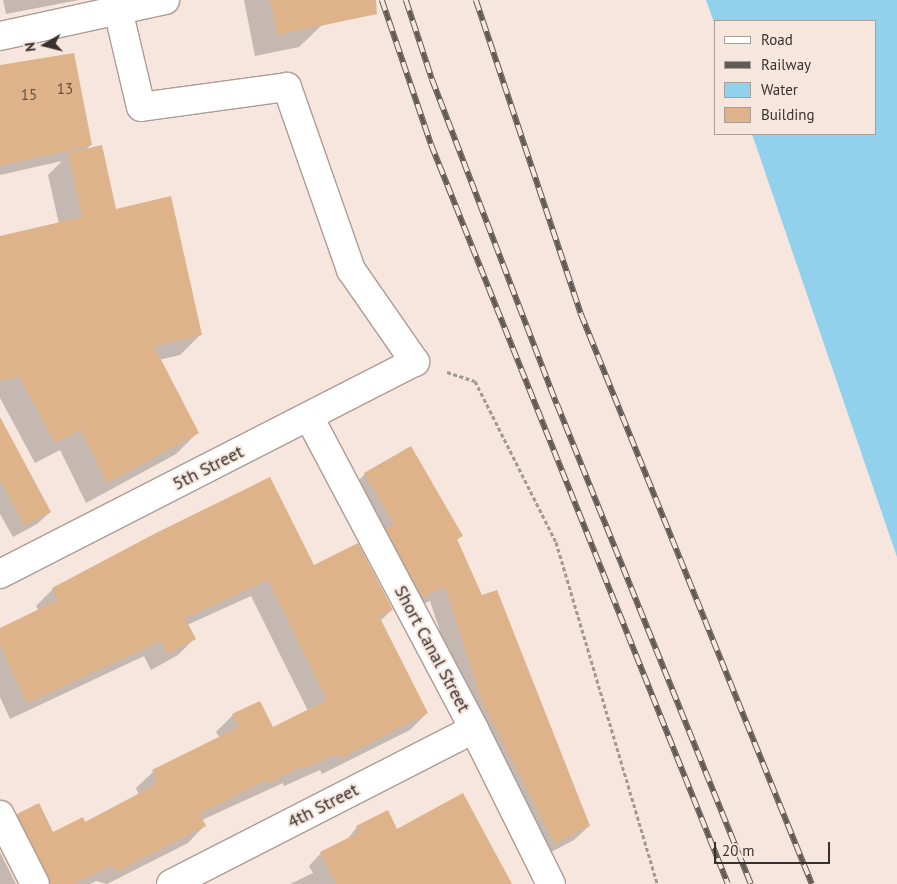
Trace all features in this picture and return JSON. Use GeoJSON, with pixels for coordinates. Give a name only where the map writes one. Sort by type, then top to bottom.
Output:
{"type":"FeatureCollection","features":[{"type":"Feature","properties":{"kind":"street"},"geometry":{"type":"LineString","coordinates":[[0,36],[165,0]]}},
{"type":"Feature","properties":{"kind":"street"},"geometry":{"type":"LineString","coordinates":[[118,10],[141,108],[287,87],[351,270],[415,362]]}},
{"type":"Feature","properties":{"kind":"street","name":"5th Street"},"geometry":{"type":"LineString","coordinates":[[0,574],[415,362]]}},
{"type":"Feature","properties":{"kind":"street","name":"Short Canal Street"},"geometry":{"type":"LineString","coordinates":[[308,417],[474,729],[551,884]]}},
{"type":"Feature","properties":{"kind":"street","name":"4th Street"},"geometry":{"type":"LineString","coordinates":[[171,884],[474,729]]}},
{"type":"Feature","properties":{"kind":"street"},"geometry":{"type":"LineString","coordinates":[[0,815],[35,884]]}},
{"type":"Feature","properties":{"kind":"path"},"geometry":{"type":"LineString","coordinates":[[415,362],[475,381],[556,542],[657,884]]}},
{"type":"Feature","properties":{"kind":"water"},"geometry":{"type":"Polygon","coordinates":[[[706,0],[897,0],[897,557],[752,135],[877,135],[877,20],[714,20],[714,22],[706,0]]]}},
{"type":"Feature","properties":{"kind":"building"},"geometry":{"type":"Polygon","coordinates":[[[270,0],[376,0],[377,14],[277,35],[270,0]]]}},
{"type":"Feature","properties":{"kind":"building"},"geometry":{"type":"Polygon","coordinates":[[[74,53],[92,145],[0,166],[0,65],[74,53]]]}},
{"type":"Feature","properties":{"kind":"building"},"geometry":{"type":"Polygon","coordinates":[[[102,145],[116,209],[171,196],[202,335],[154,346],[199,433],[107,483],[81,430],[55,443],[20,377],[0,381],[0,236],[82,217],[68,153],[102,145]]]}},
{"type":"Feature","properties":{"kind":"building"},"geometry":{"type":"Polygon","coordinates":[[[0,417],[51,512],[25,526],[0,479],[0,417]]]}},
{"type":"Feature","properties":{"kind":"building"},"geometry":{"type":"Polygon","coordinates":[[[411,446],[463,536],[457,539],[482,595],[497,590],[590,826],[555,844],[482,702],[445,587],[422,597],[386,529],[394,524],[364,473],[411,446]]]}},
{"type":"Feature","properties":{"kind":"building"},"geometry":{"type":"Polygon","coordinates":[[[270,477],[314,565],[358,543],[393,610],[379,616],[428,713],[339,759],[337,754],[301,770],[300,767],[268,784],[266,780],[200,814],[206,826],[116,872],[113,865],[74,884],[50,884],[17,814],[39,803],[53,832],[83,817],[85,822],[153,786],[157,781],[152,770],[239,727],[232,714],[260,701],[273,727],[327,700],[268,580],[185,618],[196,639],[168,654],[161,641],[27,703],[0,645],[0,628],[58,600],[52,588],[156,533],[270,477]]]}},
{"type":"Feature","properties":{"kind":"building"},"geometry":{"type":"Polygon","coordinates":[[[463,793],[512,884],[336,884],[320,852],[360,832],[356,826],[388,810],[397,829],[463,793]]]}},
{"type":"Feature","properties":{"kind":"railway"},"geometry":{"type":"LineString","coordinates":[[382,0],[431,144],[728,884]]}},
{"type":"Feature","properties":{"kind":"railway"},"geometry":{"type":"LineString","coordinates":[[406,0],[432,79],[557,404],[751,884]]}},
{"type":"Feature","properties":{"kind":"railway"},"geometry":{"type":"LineString","coordinates":[[476,0],[581,314],[812,884]]}}]}
